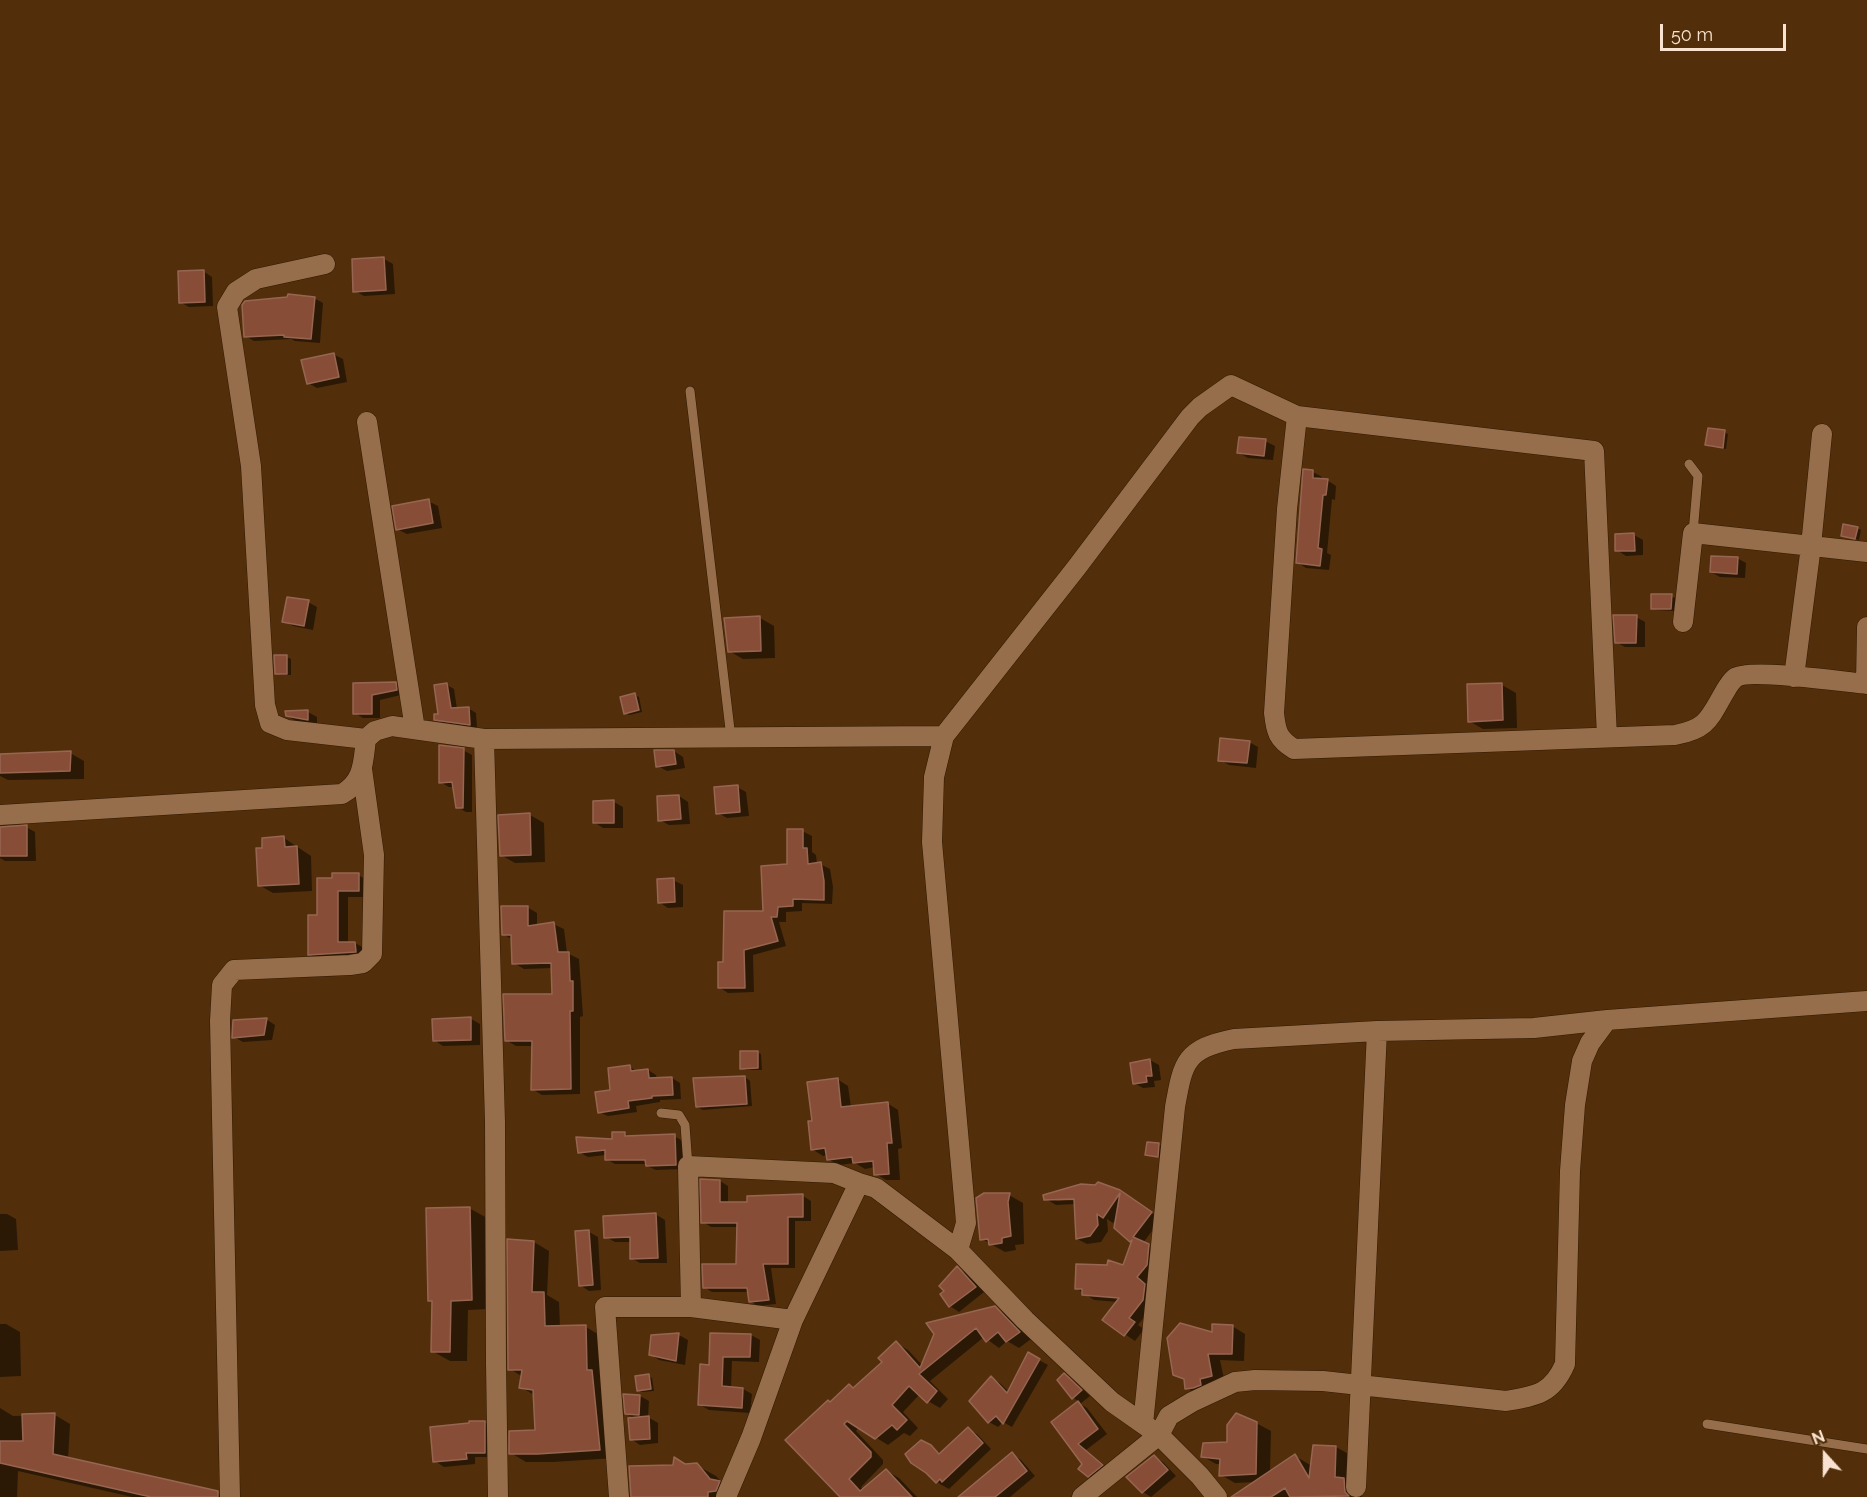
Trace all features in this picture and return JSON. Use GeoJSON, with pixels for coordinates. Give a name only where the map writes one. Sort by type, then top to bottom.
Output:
{"type":"FeatureCollection","features":[{"type":"Feature","properties":{"kind":"street"},"geometry":{"type":"LineString","coordinates":[[325,264],[256,279],[236,292],[227,307],[251,466],[265,705],[270,723],[287,730],[366,739]]}},
{"type":"Feature","properties":{"kind":"street"},"geometry":{"type":"LineString","coordinates":[[958,1250],[966,1222],[932,842],[934,777],[944,736],[1200,407],[1231,385],[1297,416],[1594,451],[1607,737]]}},
{"type":"Feature","properties":{"kind":"street"},"geometry":{"type":"LineString","coordinates":[[1297,416],[1287,509],[1274,713],[1275,729],[1282,741],[1294,749],[1676,735],[1691,732],[1702,727],[1710,718],[1729,684],[1736,677],[1746,674],[1867,684],[1867,627]]}},
{"type":"Feature","properties":{"kind":"street"},"geometry":{"type":"LineString","coordinates":[[368,422],[415,729]]}},
{"type":"Feature","properties":{"kind":"street"},"geometry":{"type":"LineString","coordinates":[[1794,677],[1811,546],[1822,434]]}},
{"type":"Feature","properties":{"kind":"street"},"geometry":{"type":"LineString","coordinates":[[1683,622],[1693,533],[1867,552]]}},
{"type":"Feature","properties":{"kind":"street"},"geometry":{"type":"LineString","coordinates":[[230,1497],[220,1014],[222,985],[234,970],[350,965],[363,963],[372,954],[374,855],[362,769],[366,739],[375,731],[392,726],[484,739],[944,736]]}},
{"type":"Feature","properties":{"kind":"street"},"geometry":{"type":"LineString","coordinates":[[484,739],[495,1122],[495,1352],[498,1497]]}},
{"type":"Feature","properties":{"kind":"street"},"geometry":{"type":"LineString","coordinates":[[0,815],[342,794],[353,787],[362,769]]}},
{"type":"Feature","properties":{"kind":"street"},"geometry":{"type":"LineString","coordinates":[[1151,1430],[1175,1107],[1181,1074],[1188,1060],[1198,1051],[1216,1043],[1234,1039],[1377,1031],[1534,1028],[1607,1020],[1867,1001]]}},
{"type":"Feature","properties":{"kind":"street"},"geometry":{"type":"LineString","coordinates":[[1082,1497],[1151,1430],[1169,1416],[1192,1402],[1235,1382],[1323,1381],[1506,1401],[1529,1397],[1545,1390],[1559,1378],[1565,1364],[1570,1171],[1575,1105],[1582,1061],[1590,1043],[1607,1020]]}},
{"type":"Feature","properties":{"kind":"street"},"geometry":{"type":"LineString","coordinates":[[1356,1488],[1377,1031]]}},
{"type":"Feature","properties":{"kind":"street"},"geometry":{"type":"LineString","coordinates":[[691,1307],[688,1166],[834,1173],[876,1188],[958,1250],[1025,1320],[1112,1402],[1151,1430],[1200,1476],[1217,1497]]}},
{"type":"Feature","properties":{"kind":"street"},"geometry":{"type":"LineString","coordinates":[[726,1497],[751,1438],[794,1320],[859,1183]]}},
{"type":"Feature","properties":{"kind":"street"},"geometry":{"type":"LineString","coordinates":[[619,1497],[605,1307],[691,1307],[794,1320]]}},
{"type":"Feature","properties":{"kind":"lane"},"geometry":{"type":"LineString","coordinates":[[690,391],[731,738]]}},
{"type":"Feature","properties":{"kind":"lane"},"geometry":{"type":"LineString","coordinates":[[1689,464],[1698,476],[1693,533]]}},
{"type":"Feature","properties":{"kind":"lane"},"geometry":{"type":"LineString","coordinates":[[661,1113],[679,1115],[685,1125],[688,1166]]}},
{"type":"Feature","properties":{"kind":"lane"},"geometry":{"type":"LineString","coordinates":[[1707,1424],[1867,1449]]}},
{"type":"Feature","properties":{"kind":"building"},"geometry":{"type":"Polygon","coordinates":[[[384,257],[386,290],[353,292],[352,259],[384,257]]]}},
{"type":"Feature","properties":{"kind":"building"},"geometry":{"type":"Polygon","coordinates":[[[204,270],[205,302],[179,303],[178,271],[204,270]]]}},
{"type":"Feature","properties":{"kind":"building"},"geometry":{"type":"Polygon","coordinates":[[[288,294],[315,297],[311,339],[284,337],[284,335],[244,337],[242,305],[245,301],[287,297],[288,294]]]}},
{"type":"Feature","properties":{"kind":"building"},"geometry":{"type":"Polygon","coordinates":[[[334,353],[339,377],[307,384],[301,360],[334,353]]]}},
{"type":"Feature","properties":{"kind":"building"},"geometry":{"type":"Polygon","coordinates":[[[1708,428],[1725,430],[1723,448],[1705,445],[1708,428]]]}},
{"type":"Feature","properties":{"kind":"building"},"geometry":{"type":"Polygon","coordinates":[[[1239,437],[1266,439],[1264,456],[1237,453],[1239,437]]]}},
{"type":"Feature","properties":{"kind":"building"},"geometry":{"type":"Polygon","coordinates":[[[1303,469],[1313,470],[1313,478],[1328,479],[1326,495],[1323,495],[1318,548],[1322,549],[1320,566],[1296,563],[1303,469]]]}},
{"type":"Feature","properties":{"kind":"building"},"geometry":{"type":"Polygon","coordinates":[[[429,499],[433,523],[396,530],[392,506],[429,499]]]}},
{"type":"Feature","properties":{"kind":"building"},"geometry":{"type":"Polygon","coordinates":[[[1843,524],[1858,527],[1855,539],[1841,536],[1843,524]]]}},
{"type":"Feature","properties":{"kind":"building"},"geometry":{"type":"Polygon","coordinates":[[[1634,533],[1635,551],[1615,551],[1615,534],[1634,533]]]}},
{"type":"Feature","properties":{"kind":"building"},"geometry":{"type":"Polygon","coordinates":[[[1711,556],[1738,557],[1737,574],[1710,572],[1711,556]]]}},
{"type":"Feature","properties":{"kind":"building"},"geometry":{"type":"Polygon","coordinates":[[[1651,594],[1672,594],[1671,609],[1651,609],[1651,594]]]}},
{"type":"Feature","properties":{"kind":"building"},"geometry":{"type":"Polygon","coordinates":[[[287,597],[309,600],[304,626],[282,622],[287,597]]]}},
{"type":"Feature","properties":{"kind":"building"},"geometry":{"type":"Polygon","coordinates":[[[1613,615],[1637,615],[1636,643],[1615,643],[1613,615]]]}},
{"type":"Feature","properties":{"kind":"building"},"geometry":{"type":"Polygon","coordinates":[[[760,616],[761,651],[728,652],[724,618],[760,616]]]}},
{"type":"Feature","properties":{"kind":"building"},"geometry":{"type":"Polygon","coordinates":[[[274,655],[287,655],[287,674],[275,674],[274,655]]]}},
{"type":"Feature","properties":{"kind":"building"},"geometry":{"type":"Polygon","coordinates":[[[396,682],[397,690],[372,695],[372,714],[353,714],[353,683],[396,682]]]}},
{"type":"Feature","properties":{"kind":"building"},"geometry":{"type":"Polygon","coordinates":[[[447,683],[451,708],[469,707],[470,725],[434,720],[434,714],[438,714],[434,685],[447,683]]]}},
{"type":"Feature","properties":{"kind":"building"},"geometry":{"type":"Polygon","coordinates":[[[1502,683],[1503,720],[1468,722],[1467,684],[1502,683]]]}},
{"type":"Feature","properties":{"kind":"building"},"geometry":{"type":"Polygon","coordinates":[[[635,693],[639,710],[624,714],[620,697],[635,693]]]}},
{"type":"Feature","properties":{"kind":"building"},"geometry":{"type":"Polygon","coordinates":[[[308,710],[308,720],[286,716],[285,711],[308,710]]]}},
{"type":"Feature","properties":{"kind":"building"},"geometry":{"type":"Polygon","coordinates":[[[1220,738],[1250,741],[1247,763],[1218,761],[1220,738]]]}},
{"type":"Feature","properties":{"kind":"building"},"geometry":{"type":"Polygon","coordinates":[[[439,745],[464,748],[463,808],[456,808],[452,782],[439,783],[439,745]]]}},
{"type":"Feature","properties":{"kind":"building"},"geometry":{"type":"Polygon","coordinates":[[[654,750],[674,750],[676,764],[656,767],[654,750]]]}},
{"type":"Feature","properties":{"kind":"building"},"geometry":{"type":"Polygon","coordinates":[[[71,751],[70,771],[0,773],[0,754],[71,751]]]}},
{"type":"Feature","properties":{"kind":"building"},"geometry":{"type":"Polygon","coordinates":[[[738,785],[740,812],[716,814],[714,787],[738,785]]]}},
{"type":"Feature","properties":{"kind":"building"},"geometry":{"type":"Polygon","coordinates":[[[679,795],[681,819],[658,821],[657,796],[679,795]]]}},
{"type":"Feature","properties":{"kind":"building"},"geometry":{"type":"Polygon","coordinates":[[[614,800],[614,823],[593,823],[593,801],[614,800]]]}},
{"type":"Feature","properties":{"kind":"building"},"geometry":{"type":"Polygon","coordinates":[[[530,813],[531,855],[500,856],[498,815],[530,813]]]}},
{"type":"Feature","properties":{"kind":"building"},"geometry":{"type":"Polygon","coordinates":[[[27,825],[27,856],[0,856],[0,827],[27,825]]]}},
{"type":"Feature","properties":{"kind":"building"},"geometry":{"type":"Polygon","coordinates":[[[787,829],[803,829],[803,848],[807,848],[808,864],[821,862],[824,900],[793,899],[793,906],[778,907],[777,917],[771,917],[778,941],[744,950],[745,988],[718,988],[718,962],[723,962],[724,911],[763,911],[761,866],[787,864],[787,829]]]}},
{"type":"Feature","properties":{"kind":"building"},"geometry":{"type":"Polygon","coordinates":[[[284,836],[285,847],[297,846],[299,884],[258,886],[256,848],[262,848],[262,838],[284,836]]]}},
{"type":"Feature","properties":{"kind":"building"},"geometry":{"type":"Polygon","coordinates":[[[332,873],[359,873],[359,891],[338,891],[338,942],[355,942],[356,952],[308,955],[308,915],[317,915],[317,878],[332,878],[332,873]]]}},
{"type":"Feature","properties":{"kind":"building"},"geometry":{"type":"Polygon","coordinates":[[[674,878],[675,902],[658,903],[657,879],[674,878]]]}},
{"type":"Feature","properties":{"kind":"building"},"geometry":{"type":"Polygon","coordinates":[[[501,906],[528,906],[528,926],[554,922],[558,952],[569,952],[570,981],[573,981],[573,1011],[570,1011],[571,1089],[531,1090],[532,1041],[505,1041],[503,994],[552,994],[551,963],[512,964],[511,935],[502,935],[501,906]]]}},
{"type":"Feature","properties":{"kind":"building"},"geometry":{"type":"Polygon","coordinates":[[[471,1017],[471,1040],[433,1041],[432,1019],[471,1017]]]}},
{"type":"Feature","properties":{"kind":"building"},"geometry":{"type":"Polygon","coordinates":[[[267,1018],[264,1035],[232,1038],[233,1020],[267,1018]]]}},
{"type":"Feature","properties":{"kind":"building"},"geometry":{"type":"Polygon","coordinates":[[[740,1051],[758,1051],[758,1068],[740,1069],[740,1051]]]}},
{"type":"Feature","properties":{"kind":"building"},"geometry":{"type":"Polygon","coordinates":[[[1150,1059],[1152,1076],[1146,1076],[1147,1082],[1133,1084],[1130,1063],[1150,1059]]]}},
{"type":"Feature","properties":{"kind":"building"},"geometry":{"type":"Polygon","coordinates":[[[630,1065],[631,1071],[648,1069],[649,1078],[672,1077],[673,1095],[628,1101],[629,1108],[598,1113],[595,1092],[610,1090],[608,1068],[630,1065]]]}},
{"type":"Feature","properties":{"kind":"building"},"geometry":{"type":"Polygon","coordinates":[[[745,1076],[747,1104],[696,1107],[693,1078],[745,1076]]]}},
{"type":"Feature","properties":{"kind":"building"},"geometry":{"type":"Polygon","coordinates":[[[838,1078],[841,1107],[888,1102],[892,1143],[887,1143],[889,1174],[874,1175],[873,1161],[853,1163],[852,1157],[827,1160],[825,1148],[811,1150],[808,1121],[812,1121],[807,1082],[838,1078]]]}},
{"type":"Feature","properties":{"kind":"building"},"geometry":{"type":"Polygon","coordinates":[[[612,1132],[625,1132],[625,1136],[675,1134],[676,1165],[646,1166],[645,1160],[605,1160],[605,1150],[578,1153],[576,1137],[612,1139],[612,1132]]]}},
{"type":"Feature","properties":{"kind":"building"},"geometry":{"type":"Polygon","coordinates":[[[1147,1142],[1159,1143],[1158,1157],[1145,1155],[1147,1142]]]}},
{"type":"Feature","properties":{"kind":"building"},"geometry":{"type":"Polygon","coordinates":[[[700,1179],[720,1180],[720,1202],[747,1202],[747,1196],[803,1194],[803,1217],[788,1217],[788,1264],[763,1264],[769,1300],[749,1302],[747,1288],[703,1288],[702,1264],[736,1264],[737,1223],[701,1223],[700,1179]]]}},
{"type":"Feature","properties":{"kind":"building"},"geometry":{"type":"Polygon","coordinates":[[[1098,1182],[1120,1190],[1152,1212],[1133,1237],[1149,1244],[1147,1265],[1137,1277],[1145,1284],[1143,1300],[1129,1318],[1135,1322],[1124,1336],[1102,1320],[1119,1298],[1082,1295],[1082,1289],[1075,1289],[1076,1264],[1107,1265],[1108,1260],[1123,1265],[1132,1240],[1130,1242],[1114,1228],[1120,1193],[1103,1218],[1097,1214],[1098,1225],[1090,1236],[1076,1239],[1074,1199],[1044,1200],[1043,1195],[1081,1184],[1095,1185],[1098,1182]]]}},
{"type":"Feature","properties":{"kind":"building"},"geometry":{"type":"Polygon","coordinates":[[[984,1193],[1010,1193],[1008,1202],[1011,1236],[1002,1238],[1002,1243],[989,1245],[988,1239],[980,1240],[976,1198],[984,1193]]]}},
{"type":"Feature","properties":{"kind":"building"},"geometry":{"type":"Polygon","coordinates":[[[470,1207],[472,1300],[451,1301],[450,1352],[431,1352],[432,1301],[428,1301],[426,1208],[470,1207]]]}},
{"type":"Feature","properties":{"kind":"building"},"geometry":{"type":"Polygon","coordinates":[[[656,1213],[658,1258],[630,1259],[630,1237],[604,1238],[603,1216],[656,1213]]]}},
{"type":"Feature","properties":{"kind":"building"},"geometry":{"type":"Polygon","coordinates":[[[589,1230],[593,1285],[579,1286],[575,1231],[589,1230]]]}},
{"type":"Feature","properties":{"kind":"building"},"geometry":{"type":"Polygon","coordinates":[[[507,1239],[534,1241],[532,1292],[544,1292],[545,1326],[586,1325],[587,1370],[592,1370],[600,1450],[509,1454],[509,1431],[535,1430],[533,1390],[519,1388],[522,1370],[508,1370],[507,1239]]]}},
{"type":"Feature","properties":{"kind":"building"},"geometry":{"type":"Polygon","coordinates":[[[957,1266],[976,1287],[949,1307],[940,1294],[944,1291],[939,1286],[957,1266]]]}},
{"type":"Feature","properties":{"kind":"building"},"geometry":{"type":"Polygon","coordinates":[[[995,1306],[1020,1332],[1006,1342],[998,1332],[986,1342],[976,1328],[919,1374],[937,1391],[927,1403],[909,1386],[892,1405],[907,1420],[897,1430],[892,1425],[875,1439],[847,1421],[844,1424],[871,1452],[871,1457],[849,1479],[860,1491],[886,1469],[912,1497],[840,1497],[785,1440],[828,1400],[830,1402],[849,1384],[853,1388],[882,1362],[878,1358],[896,1341],[920,1368],[934,1334],[926,1323],[995,1306]]]}},
{"type":"Feature","properties":{"kind":"building"},"geometry":{"type":"Polygon","coordinates":[[[1180,1323],[1212,1332],[1212,1324],[1233,1325],[1232,1354],[1208,1354],[1212,1376],[1200,1379],[1201,1385],[1193,1388],[1185,1389],[1184,1379],[1173,1375],[1167,1338],[1180,1323]]]}},
{"type":"Feature","properties":{"kind":"building"},"geometry":{"type":"Polygon","coordinates":[[[679,1333],[676,1361],[649,1355],[651,1335],[679,1333]]]}},
{"type":"Feature","properties":{"kind":"building"},"geometry":{"type":"Polygon","coordinates":[[[710,1333],[751,1334],[750,1357],[723,1357],[722,1386],[743,1388],[742,1408],[698,1405],[700,1364],[709,1365],[710,1333]]]}},
{"type":"Feature","properties":{"kind":"building"},"geometry":{"type":"Polygon","coordinates":[[[1028,1352],[1040,1359],[1003,1424],[996,1416],[988,1423],[969,1401],[991,1376],[1007,1393],[1028,1352]]]}},
{"type":"Feature","properties":{"kind":"building"},"geometry":{"type":"Polygon","coordinates":[[[1064,1373],[1082,1390],[1072,1399],[1057,1380],[1064,1373]]]}},
{"type":"Feature","properties":{"kind":"building"},"geometry":{"type":"Polygon","coordinates":[[[649,1374],[651,1389],[637,1391],[635,1376],[649,1374]]]}},
{"type":"Feature","properties":{"kind":"building"},"geometry":{"type":"Polygon","coordinates":[[[623,1394],[640,1395],[639,1415],[625,1414],[623,1394]]]}},
{"type":"Feature","properties":{"kind":"building"},"geometry":{"type":"Polygon","coordinates":[[[1078,1401],[1098,1429],[1078,1444],[1103,1465],[1088,1477],[1078,1469],[1082,1464],[1051,1422],[1078,1401]]]}},
{"type":"Feature","properties":{"kind":"building"},"geometry":{"type":"Polygon","coordinates":[[[55,1413],[53,1454],[218,1491],[218,1497],[151,1497],[0,1463],[0,1441],[23,1441],[22,1414],[55,1413]]]}},
{"type":"Feature","properties":{"kind":"building"},"geometry":{"type":"Polygon","coordinates":[[[1236,1413],[1257,1422],[1256,1474],[1219,1476],[1220,1459],[1201,1457],[1203,1443],[1227,1442],[1227,1425],[1236,1413]]]}},
{"type":"Feature","properties":{"kind":"building"},"geometry":{"type":"Polygon","coordinates":[[[649,1416],[650,1439],[630,1440],[628,1418],[649,1416]]]}},
{"type":"Feature","properties":{"kind":"building"},"geometry":{"type":"Polygon","coordinates":[[[469,1421],[485,1421],[485,1453],[466,1453],[467,1459],[433,1462],[430,1427],[469,1423],[469,1421]]]}},
{"type":"Feature","properties":{"kind":"building"},"geometry":{"type":"Polygon","coordinates":[[[968,1427],[983,1443],[942,1482],[940,1479],[936,1483],[911,1463],[905,1454],[921,1440],[931,1445],[939,1454],[968,1427]]]}},
{"type":"Feature","properties":{"kind":"building"},"geometry":{"type":"Polygon","coordinates":[[[1313,1445],[1336,1446],[1335,1477],[1344,1478],[1345,1492],[1349,1496],[1290,1497],[1285,1488],[1271,1497],[1231,1497],[1295,1454],[1309,1478],[1313,1445]]]}},
{"type":"Feature","properties":{"kind":"building"},"geometry":{"type":"Polygon","coordinates":[[[1012,1452],[1027,1471],[995,1497],[958,1497],[1012,1452]]]}},
{"type":"Feature","properties":{"kind":"building"},"geometry":{"type":"Polygon","coordinates":[[[1154,1455],[1168,1470],[1142,1493],[1126,1477],[1154,1455]]]}},
{"type":"Feature","properties":{"kind":"building"},"geometry":{"type":"Polygon","coordinates":[[[674,1457],[685,1464],[697,1463],[710,1479],[720,1481],[716,1491],[708,1492],[708,1497],[631,1497],[629,1466],[673,1465],[674,1457]]]}}]}
